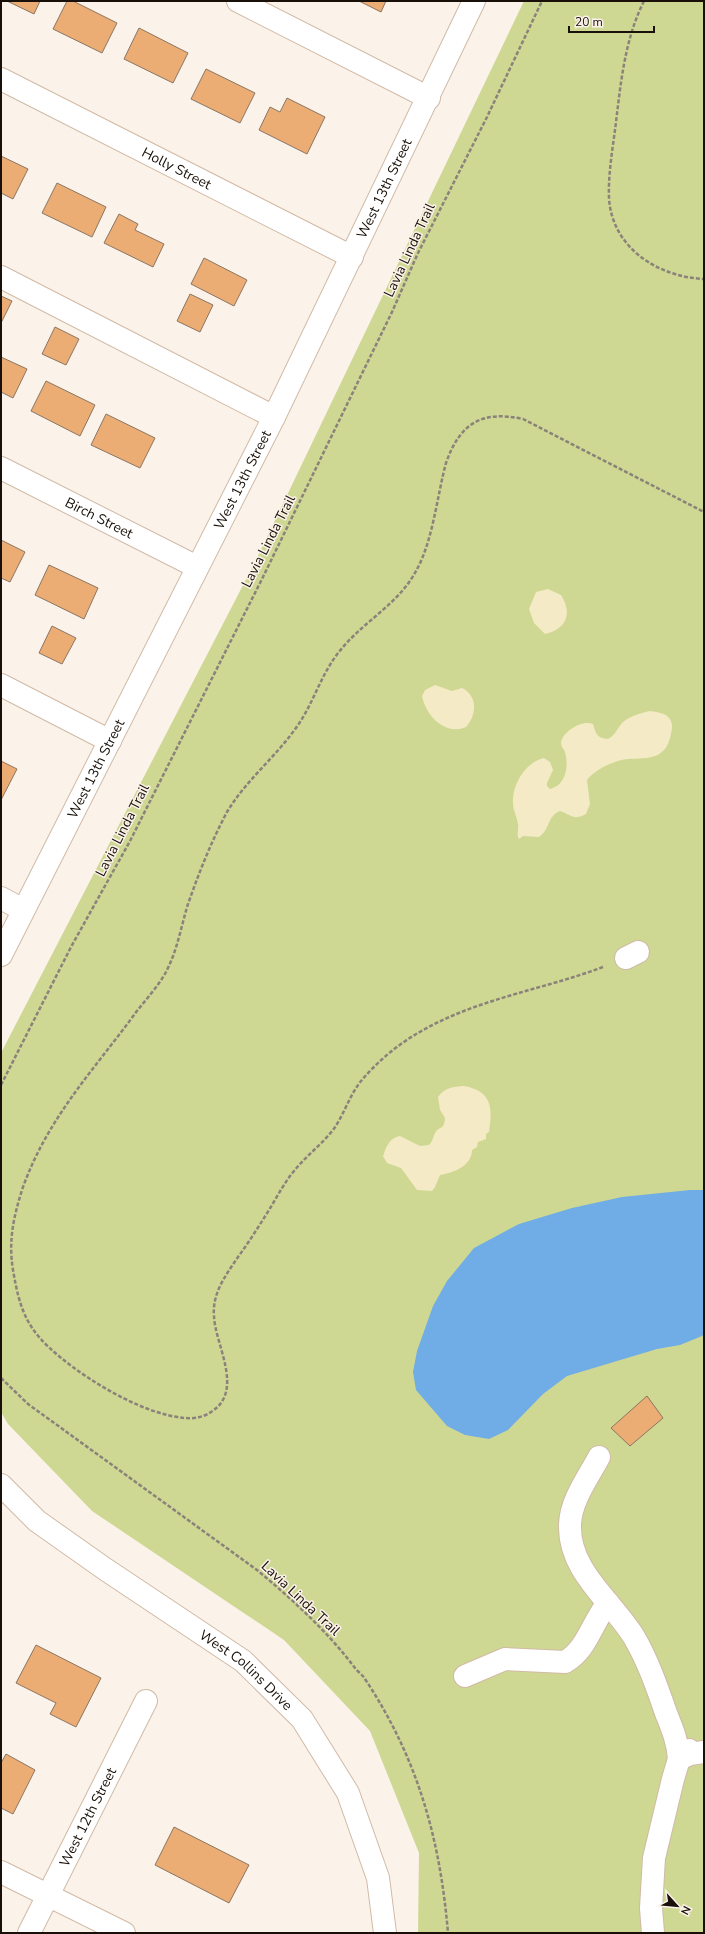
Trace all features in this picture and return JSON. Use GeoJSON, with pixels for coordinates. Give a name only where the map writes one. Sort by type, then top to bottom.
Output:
{"type":"FeatureCollection","features":[{"type":"Feature","properties":{"kind":"main road"},"geometry":{"type":"LineString","coordinates":[[238,1],[429,98]]}},
{"type":"Feature","properties":{"kind":"main road","name":"West 13th Street"},"geometry":{"type":"LineString","coordinates":[[1,955],[110,741],[196,567],[274,417],[429,98],[474,1]]}},
{"type":"Feature","properties":{"kind":"main road","name":"Holly Street"},"geometry":{"type":"LineString","coordinates":[[1,79],[352,257]]}},
{"type":"Feature","properties":{"kind":"main road"},"geometry":{"type":"LineString","coordinates":[[1,277],[274,417]]}},
{"type":"Feature","properties":{"kind":"main road","name":"Birch Street"},"geometry":{"type":"LineString","coordinates":[[1,468],[196,567]]}},
{"type":"Feature","properties":{"kind":"main road"},"geometry":{"type":"LineString","coordinates":[[1,685],[110,741]]}},
{"type":"Feature","properties":{"kind":"main road"},"geometry":{"type":"LineString","coordinates":[[1,898],[23,910]]}},
{"type":"Feature","properties":{"kind":"main road"},"geometry":{"type":"LineString","coordinates":[[599,1458],[574,1502],[570,1523],[572,1548],[584,1571],[634,1637],[656,1682],[676,1740],[679,1759],[654,1858],[651,1908],[653,1933]]}},
{"type":"Feature","properties":{"kind":"main road","name":"West Collins Drive"},"geometry":{"type":"LineString","coordinates":[[1,1485],[36,1521],[243,1661],[302,1719],[348,1793],[378,1878],[384,1933]]}},
{"type":"Feature","properties":{"kind":"main road"},"geometry":{"type":"LineString","coordinates":[[465,1676],[505,1659],[564,1662],[573,1658],[580,1651],[601,1611],[608,1603]]}},
{"type":"Feature","properties":{"kind":"main road","name":"West 12th Street"},"geometry":{"type":"LineString","coordinates":[[29,1933],[146,1701]]}},
{"type":"Feature","properties":{"kind":"main road"},"geometry":{"type":"LineString","coordinates":[[679,1759],[704,1739]]}},
{"type":"Feature","properties":{"kind":"main road"},"geometry":{"type":"LineString","coordinates":[[679,1759],[690,1754],[704,1752]]}},
{"type":"Feature","properties":{"kind":"main road"},"geometry":{"type":"LineString","coordinates":[[1,1872],[124,1933]]}},
{"type":"Feature","properties":{"kind":"path","name":"Lavia Linda Trail"},"geometry":{"type":"LineString","coordinates":[[1,1085],[71,946],[130,841],[261,581],[388,319],[418,253],[488,117],[542,1]]}},
{"type":"Feature","properties":{"kind":"path"},"geometry":{"type":"LineString","coordinates":[[644,1],[636,21],[623,65],[611,166],[609,198],[611,212],[621,235],[629,247],[638,256],[668,273],[684,278],[704,279]]}},
{"type":"Feature","properties":{"kind":"path"},"geometry":{"type":"LineString","coordinates":[[632,955],[584,974],[497,999],[435,1025],[418,1033],[391,1052],[362,1080],[337,1124],[321,1144],[295,1170],[224,1277],[217,1295],[213,1314],[226,1369],[227,1383],[225,1395],[220,1405],[209,1414],[199,1418],[186,1419],[137,1404],[82,1375],[54,1352],[28,1325],[19,1300],[14,1277],[11,1258],[11,1232],[13,1217],[18,1202],[30,1168],[44,1138],[56,1118],[90,1071],[165,973],[204,862],[228,810],[298,726],[336,654],[352,637],[390,605],[416,572],[430,531],[446,463],[450,452],[463,430],[474,421],[488,416],[504,415],[524,419],[704,512]]}},
{"type":"Feature","properties":{"kind":"path","name":"Lavia Linda Trail"},"geometry":{"type":"LineString","coordinates":[[1,1378],[28,1404],[257,1570],[288,1596],[328,1635],[365,1678],[398,1736],[423,1795],[440,1872],[448,1933]]}},
{"type":"Feature","properties":{"kind":"green space"},"geometry":{"type":"Polygon","coordinates":[[[524,1],[704,1],[704,1933],[418,1933],[419,1853],[370,1731],[284,1640],[92,1511],[8,1424],[1,1412],[1,1053],[255,562],[524,1]]]}},
{"type":"Feature","properties":{"kind":"sand"},"geometry":{"type":"Polygon","coordinates":[[[548,589],[561,595],[567,608],[567,614],[565,620],[558,628],[545,634],[534,623],[529,609],[536,592],[548,589]]]}},
{"type":"Feature","properties":{"kind":"sand"},"geometry":{"type":"Polygon","coordinates":[[[435,685],[452,691],[462,688],[471,696],[474,711],[470,722],[466,727],[451,729],[444,726],[432,717],[424,703],[422,696],[425,690],[435,685]]]}},
{"type":"Feature","properties":{"kind":"sand"},"geometry":{"type":"Polygon","coordinates":[[[650,711],[666,715],[672,723],[669,742],[661,753],[650,758],[618,761],[595,772],[587,780],[590,804],[586,814],[573,817],[560,811],[553,816],[543,834],[539,837],[523,836],[519,839],[518,824],[513,806],[513,796],[521,775],[531,764],[544,758],[550,762],[553,770],[547,786],[550,789],[555,787],[560,784],[565,774],[567,763],[565,752],[561,746],[561,743],[562,739],[569,731],[578,725],[589,723],[593,724],[596,733],[599,736],[608,739],[613,736],[621,724],[626,720],[650,711]]]}},
{"type":"Feature","properties":{"kind":"sand"},"geometry":{"type":"Polygon","coordinates":[[[464,1086],[473,1088],[480,1092],[485,1096],[488,1102],[491,1115],[489,1132],[486,1134],[486,1139],[478,1142],[477,1147],[472,1150],[469,1160],[461,1168],[440,1175],[432,1191],[417,1190],[401,1168],[387,1163],[383,1156],[385,1149],[388,1143],[400,1136],[420,1146],[429,1145],[435,1133],[444,1125],[445,1118],[440,1110],[438,1097],[446,1089],[464,1086]]]}},
{"type":"Feature","properties":{"kind":"water"},"geometry":{"type":"Polygon","coordinates":[[[704,1190],[704,1334],[702,1336],[680,1345],[657,1349],[567,1376],[543,1394],[508,1430],[489,1439],[465,1435],[447,1426],[416,1390],[413,1372],[417,1351],[433,1306],[447,1281],[474,1248],[519,1224],[572,1208],[622,1197],[704,1190]]]}},
{"type":"Feature","properties":{"kind":"building"},"geometry":{"type":"Polygon","coordinates":[[[7,1],[40,1],[34,14],[7,1]]]}},
{"type":"Feature","properties":{"kind":"building"},"geometry":{"type":"Polygon","coordinates":[[[67,1],[73,1],[117,23],[102,53],[53,29],[67,1]]]}},
{"type":"Feature","properties":{"kind":"building"},"geometry":{"type":"Polygon","coordinates":[[[359,1],[386,1],[381,12],[359,1]]]}},
{"type":"Feature","properties":{"kind":"building"},"geometry":{"type":"Polygon","coordinates":[[[139,28],[188,53],[173,83],[124,59],[139,28]]]}},
{"type":"Feature","properties":{"kind":"building"},"geometry":{"type":"Polygon","coordinates":[[[206,69],[255,93],[240,123],[191,99],[206,69]]]}},
{"type":"Feature","properties":{"kind":"building"},"geometry":{"type":"Polygon","coordinates":[[[287,98],[325,117],[307,154],[259,130],[270,107],[280,112],[287,98]]]}},
{"type":"Feature","properties":{"kind":"building"},"geometry":{"type":"Polygon","coordinates":[[[1,156],[28,169],[13,199],[1,193],[1,156]]]}},
{"type":"Feature","properties":{"kind":"building"},"geometry":{"type":"Polygon","coordinates":[[[57,183],[106,207],[92,237],[42,213],[57,183]]]}},
{"type":"Feature","properties":{"kind":"building"},"geometry":{"type":"Polygon","coordinates":[[[119,214],[138,224],[135,230],[164,244],[153,267],[104,243],[119,214]]]}},
{"type":"Feature","properties":{"kind":"building"},"geometry":{"type":"Polygon","coordinates":[[[204,258],[247,280],[234,306],[191,284],[204,258]]]}},
{"type":"Feature","properties":{"kind":"building"},"geometry":{"type":"Polygon","coordinates":[[[190,294],[213,305],[200,332],[177,321],[190,294]]]}},
{"type":"Feature","properties":{"kind":"building"},"geometry":{"type":"Polygon","coordinates":[[[1,296],[12,301],[1,323],[1,296]]]}},
{"type":"Feature","properties":{"kind":"building"},"geometry":{"type":"Polygon","coordinates":[[[55,327],[79,339],[66,365],[42,354],[55,327]]]}},
{"type":"Feature","properties":{"kind":"building"},"geometry":{"type":"Polygon","coordinates":[[[1,357],[27,369],[13,398],[1,392],[1,357]]]}},
{"type":"Feature","properties":{"kind":"building"},"geometry":{"type":"Polygon","coordinates":[[[46,381],[95,405],[80,436],[31,411],[46,381]]]}},
{"type":"Feature","properties":{"kind":"building"},"geometry":{"type":"Polygon","coordinates":[[[106,414],[155,438],[140,468],[91,445],[106,414]]]}},
{"type":"Feature","properties":{"kind":"building"},"geometry":{"type":"Polygon","coordinates":[[[1,540],[25,552],[10,582],[1,578],[1,540]]]}},
{"type":"Feature","properties":{"kind":"building"},"geometry":{"type":"Polygon","coordinates":[[[49,565],[98,588],[84,619],[35,595],[49,565]]]}},
{"type":"Feature","properties":{"kind":"building"},"geometry":{"type":"Polygon","coordinates":[[[52,626],[76,638],[62,664],[39,653],[52,626]]]}},
{"type":"Feature","properties":{"kind":"building"},"geometry":{"type":"Polygon","coordinates":[[[1,761],[17,769],[1,800],[1,761]]]}},
{"type":"Feature","properties":{"kind":"building"},"geometry":{"type":"Polygon","coordinates":[[[647,1396],[663,1418],[630,1446],[611,1428],[647,1396]]]}},
{"type":"Feature","properties":{"kind":"building"},"geometry":{"type":"Polygon","coordinates":[[[36,1645],[101,1678],[76,1727],[50,1714],[56,1703],[16,1683],[36,1645]]]}},
{"type":"Feature","properties":{"kind":"building"},"geometry":{"type":"Polygon","coordinates":[[[6,1754],[35,1770],[13,1814],[1,1808],[1,1763],[6,1754]]]}},
{"type":"Feature","properties":{"kind":"building"},"geometry":{"type":"Polygon","coordinates":[[[174,1827],[249,1865],[229,1903],[155,1865],[174,1827]]]}}]}
